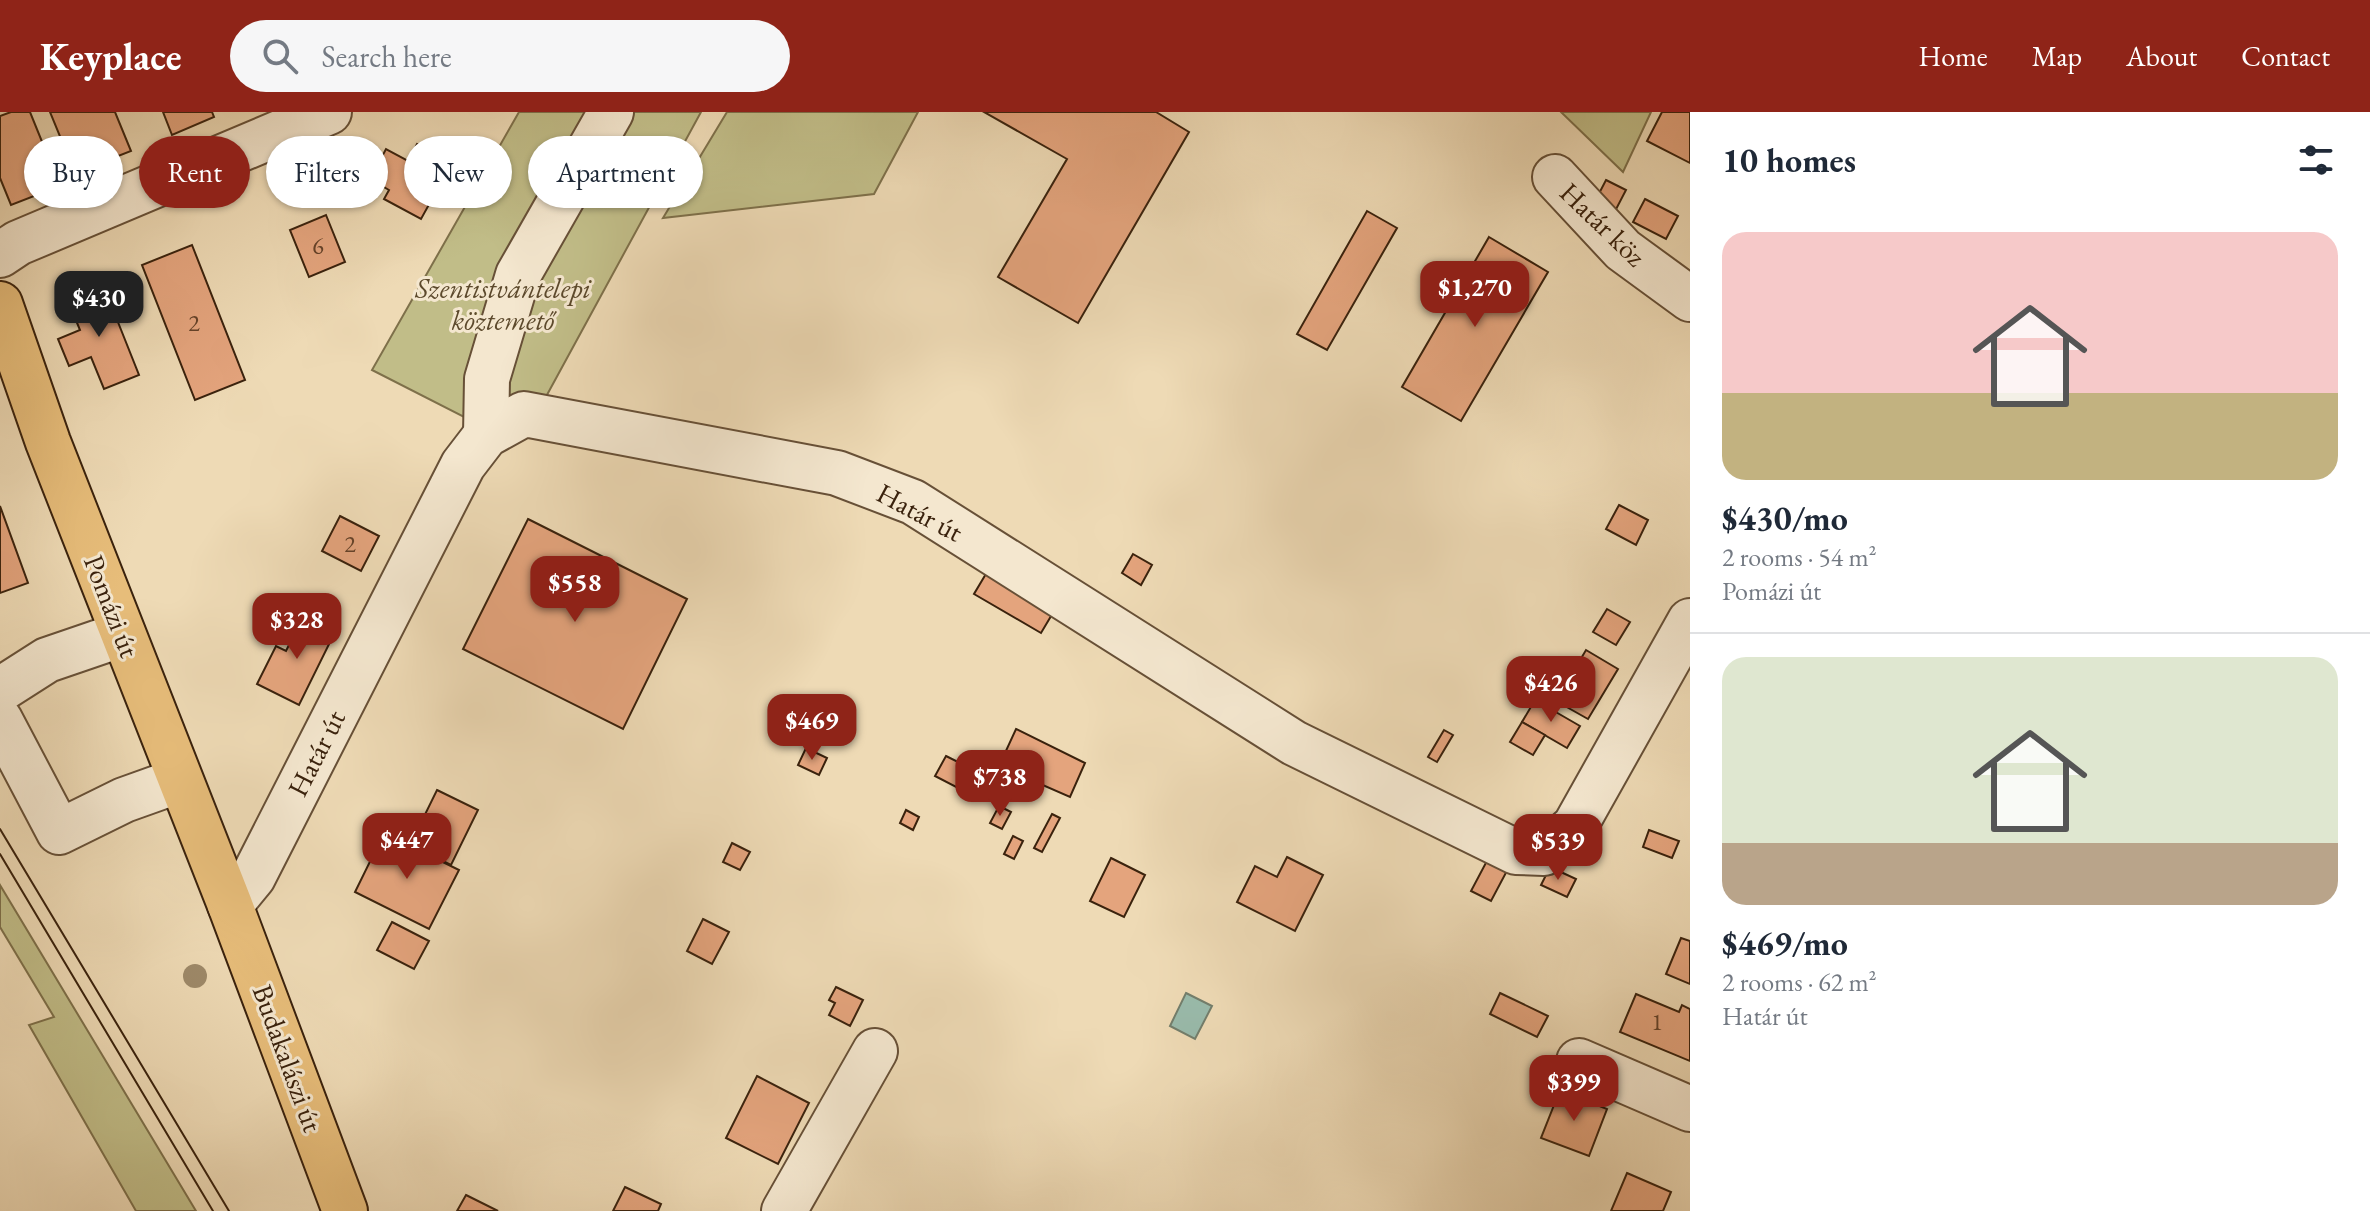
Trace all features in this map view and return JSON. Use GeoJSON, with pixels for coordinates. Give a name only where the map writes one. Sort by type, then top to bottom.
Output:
{"type":"FeatureCollection","features":[{"type":"Feature","properties":{"kind":"main road","name":"Pomázi út"},"geometry":{"type":"LineString","coordinates":[[0,304],[48,442],[230,905]]}},
{"type":"Feature","properties":{"kind":"main road","name":"Budakalászi út"},"geometry":{"type":"LineString","coordinates":[[230,905],[345,1211]]}},
{"type":"Feature","properties":{"kind":"street"},"geometry":{"type":"LineString","coordinates":[[0,255],[18,243],[329,112]]}},
{"type":"Feature","properties":{"kind":"street"},"geometry":{"type":"LineString","coordinates":[[486,435],[487,379],[518,275],[611,112]]}},
{"type":"Feature","properties":{"kind":"street","name":"Határ köz"},"geometry":{"type":"LineString","coordinates":[[1555,177],[1623,250],[1690,299]]}},
{"type":"Feature","properties":{"kind":"street","name":"Határ út"},"geometry":{"type":"LineString","coordinates":[[230,905],[253,877],[463,465],[486,435],[524,414],[837,473],[913,502],[1294,743],[1516,852],[1544,853],[1575,826],[1690,621]]}},
{"type":"Feature","properties":{"kind":"street"},"geometry":{"type":"LineString","coordinates":[[0,690],[47,660],[123,634]]}},
{"type":"Feature","properties":{"kind":"street"},"geometry":{"type":"LineString","coordinates":[[0,720],[59,832],[124,800],[180,780]]}},
{"type":"Feature","properties":{"kind":"street"},"geometry":{"type":"LineString","coordinates":[[784,1211],[875,1051]]}},
{"type":"Feature","properties":{"kind":"street"},"geometry":{"type":"LineString","coordinates":[[1579,1061],[1690,1109]]}},
{"type":"Feature","properties":{"kind":"green space","name":"Szentistvántelepi köztemető"},"geometry":{"type":"Polygon","coordinates":[[[519,112],[701,112],[688,136],[528,136],[528,208],[649,208],[542,404],[486,389],[468,419],[372,370],[464,208],[512,208],[512,136],[505,136],[519,112]]]}},
{"type":"Feature","properties":{"kind":"green space"},"geometry":{"type":"Polygon","coordinates":[[[727,112],[918,112],[874,194],[663,218],[669,208],[703,208],[703,152],[727,112]]]}},
{"type":"Feature","properties":{"kind":"green space"},"geometry":{"type":"Polygon","coordinates":[[[1561,112],[1651,112],[1623,172],[1561,112]]]}},
{"type":"Feature","properties":{"kind":"green space"},"geometry":{"type":"Polygon","coordinates":[[[0,885],[196,1211],[136,1211],[29,1025],[54,1017],[0,927],[0,885]]]}},
{"type":"Feature","properties":{"kind":"shaded area"},"geometry":{"type":"Polygon","coordinates":[[[1186,993],[1212,1006],[1195,1039],[1170,1026],[1186,993]]]}},
{"type":"Feature","properties":{"kind":"building"},"geometry":{"type":"Polygon","coordinates":[[[11,112],[30,112],[40,136],[24,136],[24,200],[11,205],[0,178],[0,116],[11,112]]]}},
{"type":"Feature","properties":{"kind":"building"},"geometry":{"type":"Polygon","coordinates":[[[50,112],[115,112],[131,151],[123,154],[123,136],[60,136],[50,112]]]}},
{"type":"Feature","properties":{"kind":"building"},"geometry":{"type":"Polygon","coordinates":[[[163,112],[212,112],[214,117],[172,135],[163,112]]]}},
{"type":"Feature","properties":{"kind":"building"},"geometry":{"type":"Polygon","coordinates":[[[984,112],[1156,112],[1189,132],[1078,323],[998,277],[1067,159],[984,112]]]}},
{"type":"Feature","properties":{"kind":"building"},"geometry":{"type":"Polygon","coordinates":[[[1662,112],[1690,112],[1690,163],[1647,141],[1662,112]]]}},
{"type":"Feature","properties":{"kind":"building"},"geometry":{"type":"Polygon","coordinates":[[[388,150],[404,159],[404,208],[427,208],[421,219],[388,201],[388,150]]]}},
{"type":"Feature","properties":{"kind":"building"},"geometry":{"type":"Polygon","coordinates":[[[1606,180],[1626,190],[1612,217],[1592,207],[1606,180]]]}},
{"type":"Feature","properties":{"kind":"building"},"geometry":{"type":"Polygon","coordinates":[[[1645,199],[1678,216],[1666,239],[1633,222],[1645,199]]]}},
{"type":"Feature","properties":{"kind":"building"},"geometry":{"type":"Polygon","coordinates":[[[1367,211],[1397,228],[1327,350],[1297,334],[1367,211]]]}},
{"type":"Feature","properties":{"kind":"building"},"geometry":{"type":"Polygon","coordinates":[[[326,215],[345,262],[309,277],[290,230],[326,215]]]}},
{"type":"Feature","properties":{"kind":"building"},"geometry":{"type":"Polygon","coordinates":[[[1489,237],[1548,272],[1461,421],[1402,387],[1489,237]]]}},
{"type":"Feature","properties":{"kind":"building"},"geometry":{"type":"Polygon","coordinates":[[[192,245],[245,380],[195,400],[142,265],[192,245]]]}},
{"type":"Feature","properties":{"kind":"building"},"geometry":{"type":"Polygon","coordinates":[[[104,287],[139,375],[104,389],[91,357],[69,366],[58,339],[80,330],[68,301],[104,287]]]}},
{"type":"Feature","properties":{"kind":"building"},"geometry":{"type":"Polygon","coordinates":[[[1619,505],[1648,520],[1636,545],[1606,529],[1619,505]]]}},
{"type":"Feature","properties":{"kind":"building"},"geometry":{"type":"Polygon","coordinates":[[[0,506],[28,583],[0,593],[0,506]]]}},
{"type":"Feature","properties":{"kind":"building"},"geometry":{"type":"Polygon","coordinates":[[[340,516],[379,536],[361,571],[322,551],[340,516]]]}},
{"type":"Feature","properties":{"kind":"building"},"geometry":{"type":"Polygon","coordinates":[[[528,519],[687,599],[623,729],[463,649],[528,519]]]}},
{"type":"Feature","properties":{"kind":"building"},"geometry":{"type":"Polygon","coordinates":[[[1133,554],[1152,565],[1141,585],[1122,573],[1133,554]]]}},
{"type":"Feature","properties":{"kind":"building"},"geometry":{"type":"Polygon","coordinates":[[[990,567],[1057,606],[1041,633],[974,594],[990,567]]]}},
{"type":"Feature","properties":{"kind":"building"},"geometry":{"type":"Polygon","coordinates":[[[1607,609],[1630,622],[1616,645],[1593,632],[1607,609]]]}},
{"type":"Feature","properties":{"kind":"building"},"geometry":{"type":"Polygon","coordinates":[[[304,615],[336,630],[299,705],[257,684],[276,646],[286,651],[304,615]]]}},
{"type":"Feature","properties":{"kind":"building"},"geometry":{"type":"Polygon","coordinates":[[[1586,650],[1618,669],[1588,719],[1556,701],[1586,650]]]}},
{"type":"Feature","properties":{"kind":"building"},"geometry":{"type":"Polygon","coordinates":[[[1535,700],[1580,726],[1567,748],[1522,722],[1535,700]]]}},
{"type":"Feature","properties":{"kind":"building"},"geometry":{"type":"Polygon","coordinates":[[[1522,722],[1545,735],[1533,755],[1510,742],[1522,722]]]}},
{"type":"Feature","properties":{"kind":"building"},"geometry":{"type":"Polygon","coordinates":[[[1016,729],[1085,763],[1070,797],[999,766],[1016,729]]]}},
{"type":"Feature","properties":{"kind":"building"},"geometry":{"type":"Polygon","coordinates":[[[1444,730],[1453,735],[1437,762],[1428,757],[1444,730]]]}},
{"type":"Feature","properties":{"kind":"building"},"geometry":{"type":"Polygon","coordinates":[[[806,748],[827,758],[819,775],[798,765],[806,748]]]}},
{"type":"Feature","properties":{"kind":"building"},"geometry":{"type":"Polygon","coordinates":[[[946,756],[968,767],[958,788],[935,776],[946,756]]]}},
{"type":"Feature","properties":{"kind":"building"},"geometry":{"type":"Polygon","coordinates":[[[437,790],[478,810],[451,865],[410,845],[437,790]]]}},
{"type":"Feature","properties":{"kind":"building"},"geometry":{"type":"Polygon","coordinates":[[[999,806],[1011,812],[1002,829],[990,823],[999,806]]]}},
{"type":"Feature","properties":{"kind":"building"},"geometry":{"type":"Polygon","coordinates":[[[906,810],[919,817],[913,830],[900,823],[906,810]]]}},
{"type":"Feature","properties":{"kind":"building"},"geometry":{"type":"Polygon","coordinates":[[[1052,814],[1060,818],[1042,852],[1034,848],[1052,814]]]}},
{"type":"Feature","properties":{"kind":"building"},"geometry":{"type":"Polygon","coordinates":[[[1649,830],[1679,841],[1672,858],[1643,847],[1649,830]]]}},
{"type":"Feature","properties":{"kind":"building"},"geometry":{"type":"Polygon","coordinates":[[[384,833],[459,870],[429,929],[355,892],[384,833]]]}},
{"type":"Feature","properties":{"kind":"building"},"geometry":{"type":"Polygon","coordinates":[[[1013,836],[1023,841],[1014,859],[1004,854],[1013,836]]]}},
{"type":"Feature","properties":{"kind":"building"},"geometry":{"type":"Polygon","coordinates":[[[732,843],[750,852],[740,870],[723,862],[732,843]]]}},
{"type":"Feature","properties":{"kind":"building"},"geometry":{"type":"Polygon","coordinates":[[[1287,857],[1323,875],[1295,931],[1237,902],[1255,866],[1277,877],[1287,857]]]}},
{"type":"Feature","properties":{"kind":"building"},"geometry":{"type":"Polygon","coordinates":[[[1489,857],[1509,867],[1491,901],[1471,891],[1489,857]]]}},
{"type":"Feature","properties":{"kind":"building"},"geometry":{"type":"Polygon","coordinates":[[[1111,858],[1145,875],[1124,917],[1090,901],[1111,858]]]}},
{"type":"Feature","properties":{"kind":"building"},"geometry":{"type":"Polygon","coordinates":[[[1550,867],[1576,879],[1567,897],[1541,885],[1550,867]]]}},
{"type":"Feature","properties":{"kind":"building"},"geometry":{"type":"Polygon","coordinates":[[[703,919],[729,932],[712,964],[687,951],[703,919]]]}},
{"type":"Feature","properties":{"kind":"building"},"geometry":{"type":"Polygon","coordinates":[[[392,922],[429,941],[414,969],[377,950],[392,922]]]}},
{"type":"Feature","properties":{"kind":"building"},"geometry":{"type":"Polygon","coordinates":[[[1681,938],[1690,941],[1690,984],[1666,974],[1681,938]]]}},
{"type":"Feature","properties":{"kind":"building"},"geometry":{"type":"Polygon","coordinates":[[[836,987],[863,1000],[850,1026],[829,1015],[835,1003],[829,1000],[836,987]]]}},
{"type":"Feature","properties":{"kind":"building"},"geometry":{"type":"Polygon","coordinates":[[[1500,993],[1548,1016],[1537,1037],[1490,1014],[1500,993]]]}},
{"type":"Feature","properties":{"kind":"building"},"geometry":{"type":"Polygon","coordinates":[[[1636,994],[1679,1012],[1682,1005],[1690,1009],[1690,1061],[1620,1032],[1636,994]]]}},
{"type":"Feature","properties":{"kind":"building"},"geometry":{"type":"Polygon","coordinates":[[[757,1076],[809,1103],[778,1164],[726,1138],[757,1076]]]}},
{"type":"Feature","properties":{"kind":"building"},"geometry":{"type":"Polygon","coordinates":[[[1560,1090],[1607,1109],[1589,1156],[1541,1138],[1560,1090]]]}},
{"type":"Feature","properties":{"kind":"building"},"geometry":{"type":"Polygon","coordinates":[[[1627,1173],[1671,1192],[1663,1211],[1611,1211],[1627,1173]]]}},
{"type":"Feature","properties":{"kind":"building"},"geometry":{"type":"Polygon","coordinates":[[[625,1187],[661,1204],[658,1211],[613,1211],[625,1187]]]}},
{"type":"Feature","properties":{"kind":"building"},"geometry":{"type":"Polygon","coordinates":[[[466,1195],[498,1211],[457,1211],[466,1195]]]}},
{"type":"Feature","properties":{"kind":"tram line"},"geometry":{"type":"LineString","coordinates":[[0,829],[229,1211]]}},
{"type":"Feature","properties":{"kind":"tram line"},"geometry":{"type":"LineString","coordinates":[[0,854],[213,1211]]}}]}
